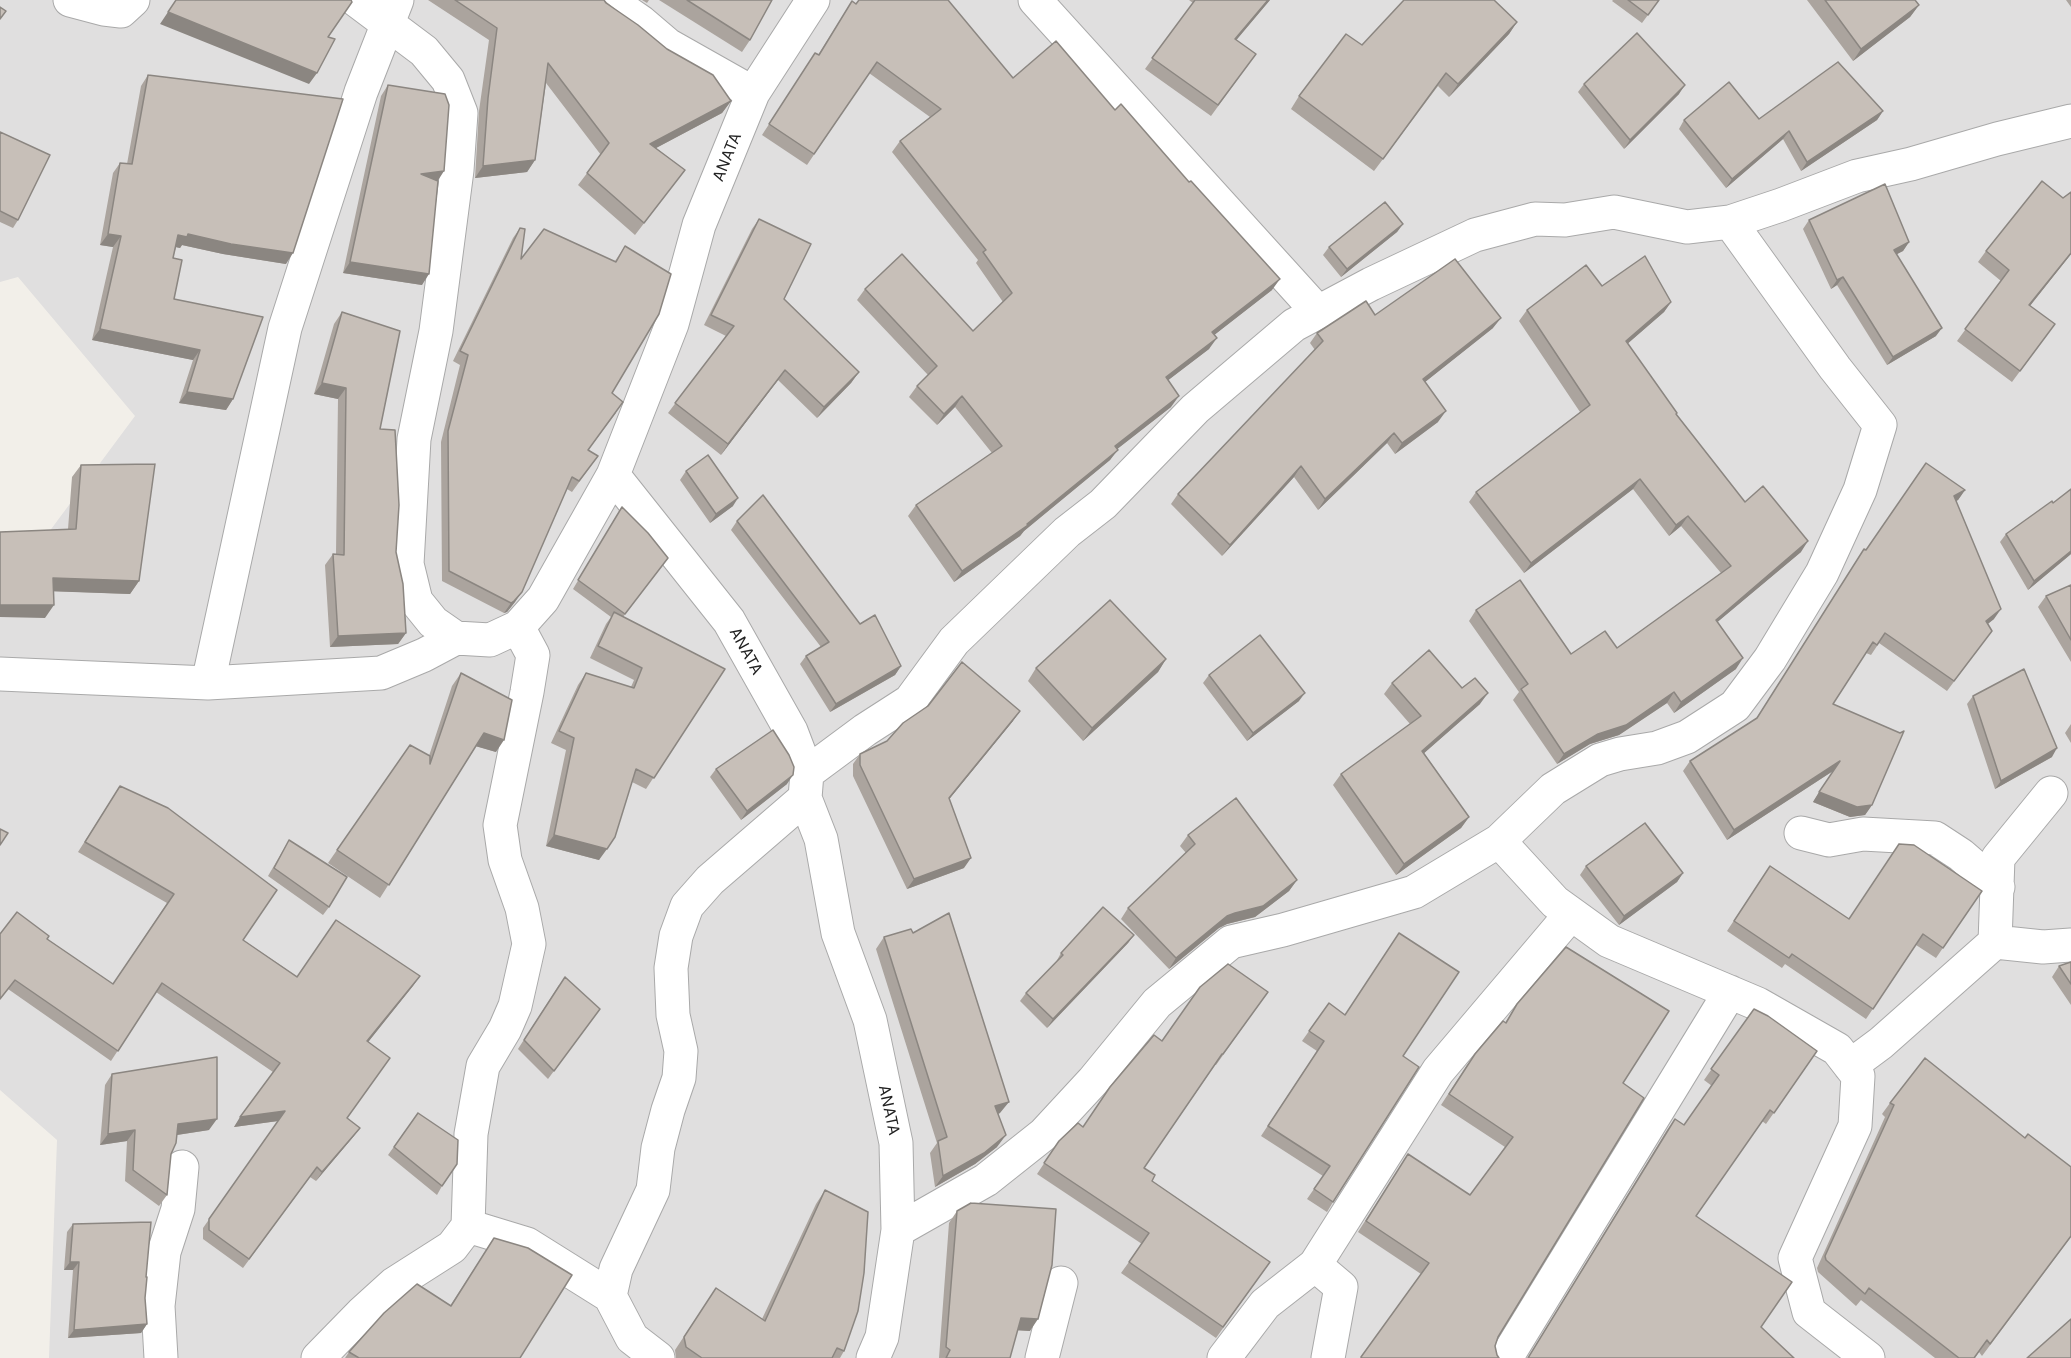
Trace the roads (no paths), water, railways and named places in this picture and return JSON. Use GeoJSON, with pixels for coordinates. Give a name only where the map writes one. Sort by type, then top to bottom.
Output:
{"type":"FeatureCollection","features":[{"type":"Feature","properties":{"kind":"street"},"geometry":{"type":"LineString","coordinates":[[69,0],[121,11],[133,0]]}},
{"type":"Feature","properties":{"kind":"street"},"geometry":{"type":"LineString","coordinates":[[356,0],[393,11],[448,80],[461,113],[457,171],[436,331],[414,439],[407,564],[416,602],[433,622],[456,638]]}},
{"type":"Feature","properties":{"kind":"street"},"geometry":{"type":"LineString","coordinates":[[609,0],[641,22],[668,45],[753,93]]}},
{"type":"Feature","properties":{"kind":"street","name":"ANATA"},"geometry":{"type":"LineString","coordinates":[[813,0],[753,93],[699,225],[672,324],[613,475],[729,621],[791,731],[821,839],[838,933],[870,1020],[896,1143],[898,1230],[882,1337],[873,1358]]}},
{"type":"Feature","properties":{"kind":"street"},"geometry":{"type":"LineString","coordinates":[[1035,0],[1318,312]]}},
{"type":"Feature","properties":{"kind":"street"},"geometry":{"type":"LineString","coordinates":[[208,682],[285,328],[361,92],[393,11]]}},
{"type":"Feature","properties":{"kind":"street"},"geometry":{"type":"LineString","coordinates":[[610,1296],[616,1269],[653,1190],[658,1148],[679,1078],[681,1051],[673,1015],[671,968],[676,936],[687,906],[710,880],[865,730],[910,702],[954,641],[988,606],[1031,569],[1067,532],[1103,504],[1195,409],[1294,325],[1371,284],[1475,235],[1535,219],[1565,220],[1614,212],[1687,227],[1730,222],[1857,176],[1911,164],[1997,139],[2071,121]]}},
{"type":"Feature","properties":{"kind":"street"},"geometry":{"type":"LineString","coordinates":[[898,1230],[986,1180],[1044,1134],[1093,1081],[1157,1003],[1231,942],[1283,930],[1414,892],[1499,841],[1553,789],[1600,760],[1657,748],[1687,737],[1734,706],[1770,659],[1822,573],[1860,490],[1880,425],[1835,368],[1730,222]]}},
{"type":"Feature","properties":{"kind":"street"},"geometry":{"type":"LineString","coordinates":[[0,674],[208,682],[381,673],[424,655],[456,638],[490,640],[518,627],[543,599],[613,475]]}},
{"type":"Feature","properties":{"kind":"street"},"geometry":{"type":"LineString","coordinates":[[318,1358],[394,1284],[452,1247],[468,1226],[471,1134],[483,1066],[505,1029],[514,1006],[529,944],[522,908],[505,860],[500,825],[527,692],[532,655],[518,627]]}},
{"type":"Feature","properties":{"kind":"street"},"geometry":{"type":"LineString","coordinates":[[1850,1066],[1881,1043],[1995,942],[1998,858],[2051,793]]}},
{"type":"Feature","properties":{"kind":"street"},"geometry":{"type":"LineString","coordinates":[[1801,833],[1829,840],[1863,834],[1935,838],[1961,855],[1998,887]]}},
{"type":"Feature","properties":{"kind":"street"},"geometry":{"type":"LineString","coordinates":[[1499,841],[1555,902],[1609,941],[1758,1004],[1837,1049],[1858,1076],[1855,1126],[1795,1258],[1809,1312],[1868,1358]]}},
{"type":"Feature","properties":{"kind":"street"},"geometry":{"type":"LineString","coordinates":[[1224,1358],[1265,1304],[1315,1265],[1438,1071],[1570,914]]}},
{"type":"Feature","properties":{"kind":"street"},"geometry":{"type":"LineString","coordinates":[[1995,942],[2043,947],[2071,945]]}},
{"type":"Feature","properties":{"kind":"street"},"geometry":{"type":"LineString","coordinates":[[1506,1358],[1730,992]]}},
{"type":"Feature","properties":{"kind":"street"},"geometry":{"type":"LineString","coordinates":[[160,1357],[158,1306],[164,1252],[178,1209],[183,1167]]}},
{"type":"Feature","properties":{"kind":"street"},"geometry":{"type":"LineString","coordinates":[[468,1226],[527,1244],[610,1296],[632,1338],[658,1358]]}},
{"type":"Feature","properties":{"kind":"street"},"geometry":{"type":"LineString","coordinates":[[1315,1265],[1341,1287],[1329,1358]]}},
{"type":"Feature","properties":{"kind":"street"},"geometry":{"type":"LineString","coordinates":[[1042,1358],[1061,1283]]}}]}
